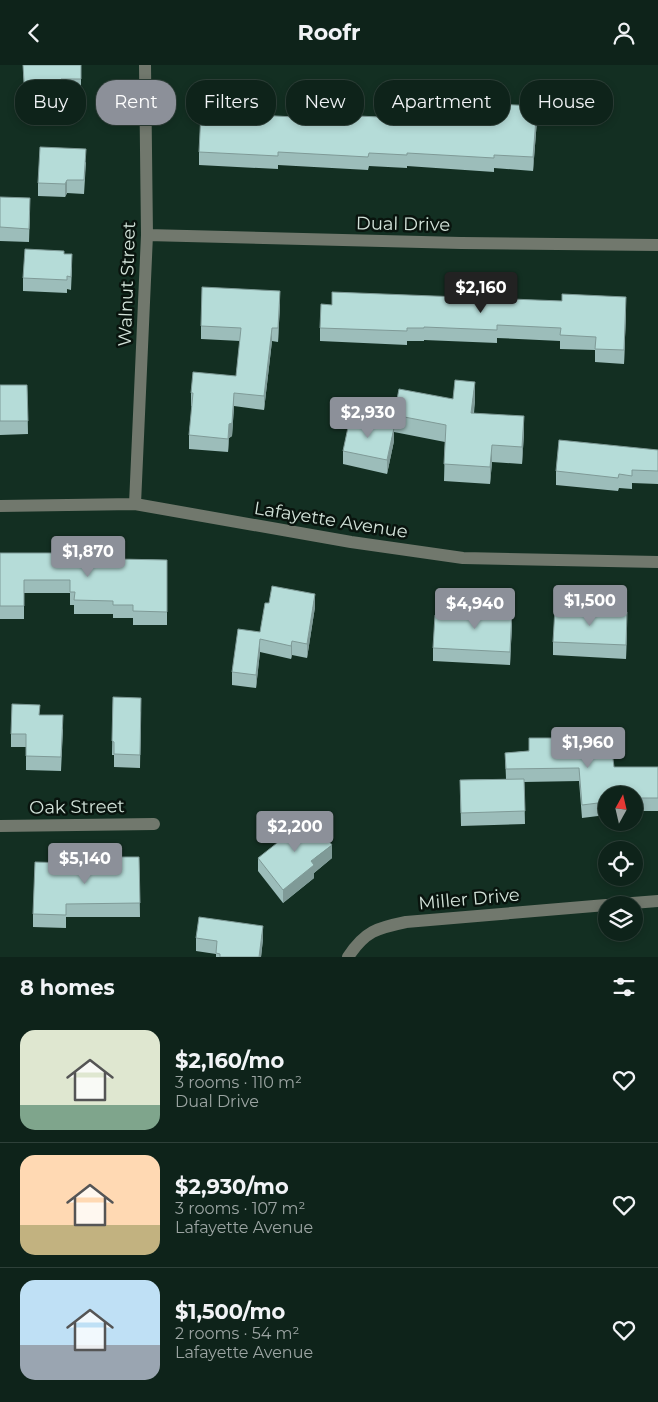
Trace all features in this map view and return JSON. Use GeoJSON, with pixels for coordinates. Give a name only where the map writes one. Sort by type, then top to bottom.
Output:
{"type":"FeatureCollection","features":[{"type":"Feature","properties":{"kind":"street","name":"Walnut Street"},"geometry":{"type":"LineString","coordinates":[[136,505],[147,235],[145,65]]}},
{"type":"Feature","properties":{"kind":"street","name":"Dual Drive"},"geometry":{"type":"LineString","coordinates":[[147,235],[461,243],[658,245]]}},
{"type":"Feature","properties":{"kind":"street","name":"Lafayette Avenue"},"geometry":{"type":"LineString","coordinates":[[0,506],[136,505],[350,542],[462,558],[658,562]]}},
{"type":"Feature","properties":{"kind":"street","name":"Oak Street"},"geometry":{"type":"LineString","coordinates":[[0,826],[154,824]]}},
{"type":"Feature","properties":{"kind":"street","name":"Miller Drive"},"geometry":{"type":"LineString","coordinates":[[643,902],[658,901]]}},
{"type":"Feature","properties":{"kind":"street","name":"Miller Drive"},"geometry":{"type":"LineString","coordinates":[[348,957],[367,934],[387,926],[406,922],[598,906]]}},
{"type":"Feature","properties":{"kind":"building"},"geometry":{"type":"Polygon","coordinates":[[[23,65],[81,65],[81,79],[24,80],[23,65]]]}},
{"type":"Feature","properties":{"kind":"building"},"geometry":{"type":"Polygon","coordinates":[[[510,105],[520,105],[520,125],[536,125],[533,157],[494,155],[494,158],[407,153],[407,155],[369,153],[368,157],[278,152],[278,156],[199,152],[200,125],[276,125],[276,116],[286,117],[286,125],[364,125],[364,116],[374,117],[374,125],[510,125],[510,105]]]}},
{"type":"Feature","properties":{"kind":"building"},"geometry":{"type":"Polygon","coordinates":[[[40,147],[86,149],[84,180],[67,180],[65,184],[38,183],[40,147]]]}},
{"type":"Feature","properties":{"kind":"building"},"geometry":{"type":"Polygon","coordinates":[[[0,197],[30,198],[29,229],[0,227],[0,197]]]}},
{"type":"Feature","properties":{"kind":"building"},"geometry":{"type":"Polygon","coordinates":[[[25,249],[64,251],[64,254],[72,254],[71,277],[67,276],[67,280],[23,278],[25,249]]]}},
{"type":"Feature","properties":{"kind":"building"},"geometry":{"type":"Polygon","coordinates":[[[202,287],[280,291],[278,328],[272,328],[264,396],[234,393],[232,423],[229,424],[228,439],[189,435],[193,372],[236,376],[241,328],[201,326],[202,287]]]}},
{"type":"Feature","properties":{"kind":"building"},"geometry":{"type":"Polygon","coordinates":[[[332,292],[562,301],[562,294],[626,297],[624,350],[595,349],[596,337],[560,335],[561,328],[497,325],[497,330],[424,327],[407,328],[407,331],[320,328],[321,304],[332,305],[332,292]]]}},
{"type":"Feature","properties":{"kind":"building"},"geometry":{"type":"Polygon","coordinates":[[[455,380],[475,382],[471,413],[524,416],[522,447],[492,445],[490,467],[444,464],[446,425],[394,415],[399,389],[453,399],[455,380]]]}},
{"type":"Feature","properties":{"kind":"building"},"geometry":{"type":"Polygon","coordinates":[[[0,385],[27,385],[28,421],[0,421],[0,385]]]}},
{"type":"Feature","properties":{"kind":"building"},"geometry":{"type":"Polygon","coordinates":[[[350,418],[394,428],[387,460],[343,451],[350,418]]]}},
{"type":"Feature","properties":{"kind":"building"},"geometry":{"type":"Polygon","coordinates":[[[559,440],[658,450],[658,471],[632,470],[632,476],[619,474],[618,478],[556,471],[559,440]]]}},
{"type":"Feature","properties":{"kind":"building"},"geometry":{"type":"Polygon","coordinates":[[[57,551],[87,551],[87,556],[117,556],[117,559],[167,560],[167,612],[133,611],[133,605],[113,605],[113,601],[74,600],[75,592],[70,592],[70,580],[24,580],[24,606],[0,606],[0,553],[57,553],[57,551]]]}},
{"type":"Feature","properties":{"kind":"building"},"geometry":{"type":"Polygon","coordinates":[[[272,586],[315,594],[307,644],[292,641],[291,646],[260,639],[256,675],[232,672],[238,629],[260,632],[265,603],[269,603],[272,586]]]}},
{"type":"Feature","properties":{"kind":"building"},"geometry":{"type":"Polygon","coordinates":[[[465,603],[493,605],[492,608],[512,609],[510,652],[433,648],[435,615],[464,617],[465,603]]]}},
{"type":"Feature","properties":{"kind":"building"},"geometry":{"type":"Polygon","coordinates":[[[555,608],[627,612],[626,645],[553,642],[555,608]]]}},
{"type":"Feature","properties":{"kind":"building"},"geometry":{"type":"Polygon","coordinates":[[[113,697],[141,698],[140,755],[114,754],[114,742],[112,741],[113,697]]]}},
{"type":"Feature","properties":{"kind":"building"},"geometry":{"type":"Polygon","coordinates":[[[12,704],[40,705],[39,715],[63,715],[61,757],[26,756],[26,734],[11,734],[12,704]]]}},
{"type":"Feature","properties":{"kind":"building"},"geometry":{"type":"Polygon","coordinates":[[[529,738],[567,738],[567,747],[611,743],[614,767],[658,767],[658,798],[643,798],[643,786],[598,786],[598,803],[582,805],[579,768],[506,769],[505,753],[529,751],[529,738]]]}},
{"type":"Feature","properties":{"kind":"building"},"geometry":{"type":"Polygon","coordinates":[[[524,779],[525,811],[461,813],[460,780],[524,779]]]}},
{"type":"Feature","properties":{"kind":"building"},"geometry":{"type":"Polygon","coordinates":[[[310,817],[332,845],[311,861],[314,865],[283,890],[258,858],[310,817]]]}},
{"type":"Feature","properties":{"kind":"building"},"geometry":{"type":"Polygon","coordinates":[[[110,857],[139,857],[140,903],[66,904],[66,915],[33,914],[35,862],[111,866],[110,857]]]}},
{"type":"Feature","properties":{"kind":"building"},"geometry":{"type":"Polygon","coordinates":[[[199,917],[263,926],[259,957],[220,957],[220,954],[216,953],[217,941],[196,938],[199,917]]]}}]}
